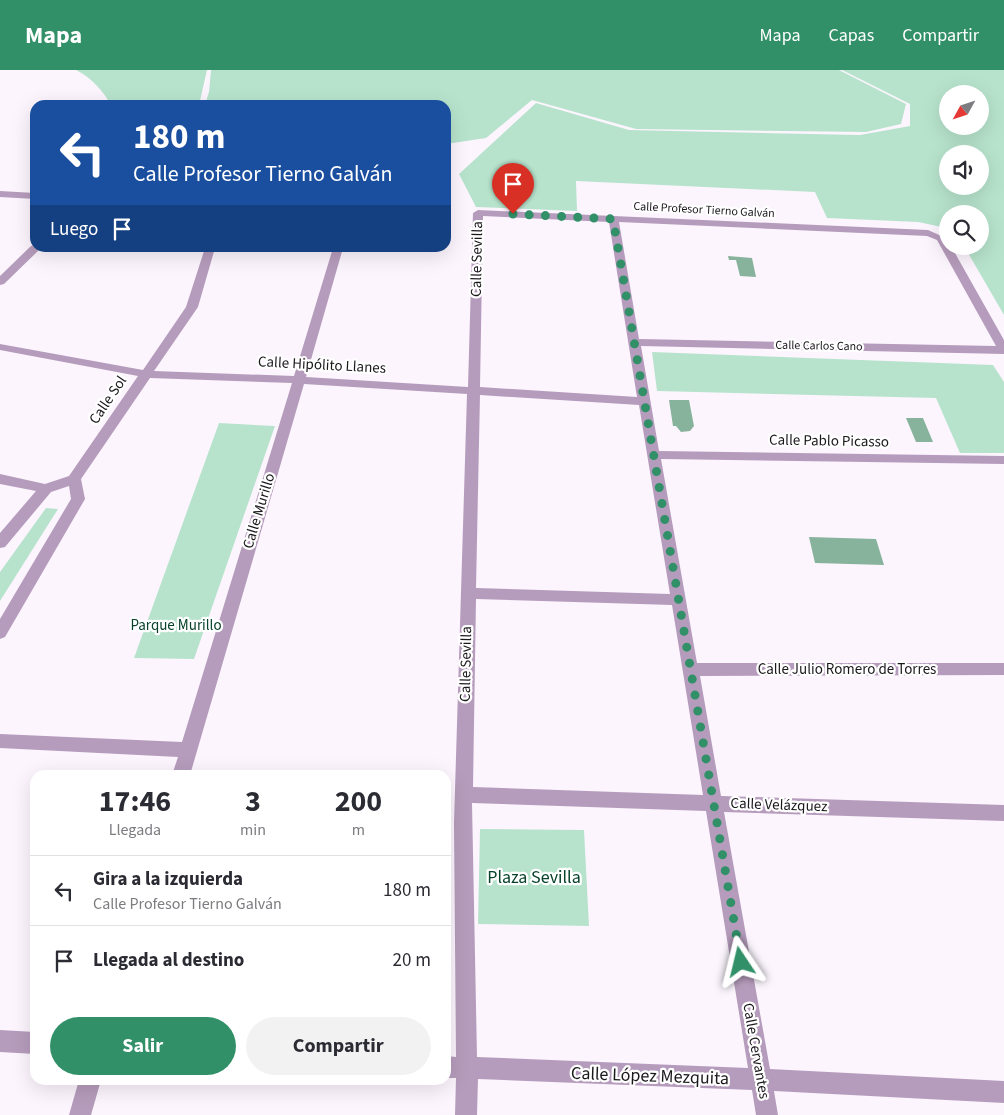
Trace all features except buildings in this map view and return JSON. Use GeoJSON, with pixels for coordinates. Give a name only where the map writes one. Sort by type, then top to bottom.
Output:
{"type":"FeatureCollection","features":[{"type":"Feature","properties":{"kind":"street"},"geometry":{"type":"LineString","coordinates":[[0,194],[30,196]]}},
{"type":"Feature","properties":{"kind":"street","name":"Calle Profesor Tierno Galván"},"geometry":{"type":"LineString","coordinates":[[478,213],[928,233],[941,238],[1004,350]]}},
{"type":"Feature","properties":{"kind":"street","name":"Calle Sevilla"},"geometry":{"type":"LineString","coordinates":[[466,1115],[457,1068],[478,213]]}},
{"type":"Feature","properties":{"kind":"street","name":"Calle Cervantes"},"geometry":{"type":"LineString","coordinates":[[613,219],[767,1115]]}},
{"type":"Feature","properties":{"kind":"street"},"geometry":{"type":"LineString","coordinates":[[0,282],[31,252]]}},
{"type":"Feature","properties":{"kind":"street","name":"Calle Sol"},"geometry":{"type":"LineString","coordinates":[[74,479],[192,307],[209,252]]}},
{"type":"Feature","properties":{"kind":"street","name":"Calle Murillo"},"geometry":{"type":"LineString","coordinates":[[182,770],[337,252]]}},
{"type":"Feature","properties":{"kind":"street","name":"Calle Carlos Cano"},"geometry":{"type":"LineString","coordinates":[[634,342],[1004,350]]}},
{"type":"Feature","properties":{"kind":"street","name":"Calle Hipólito Llanes"},"geometry":{"type":"LineString","coordinates":[[0,346],[145,374],[298,380],[644,402]]}},
{"type":"Feature","properties":{"kind":"street","name":"Calle Pablo Picasso"},"geometry":{"type":"LineString","coordinates":[[654,455],[1004,460]]}},
{"type":"Feature","properties":{"kind":"street"},"geometry":{"type":"LineString","coordinates":[[0,543],[46,489],[74,479],[78,499],[0,633]]}},
{"type":"Feature","properties":{"kind":"street"},"geometry":{"type":"LineString","coordinates":[[0,480],[46,489]]}},
{"type":"Feature","properties":{"kind":"street"},"geometry":{"type":"LineString","coordinates":[[468,592],[679,600]]}},
{"type":"Feature","properties":{"kind":"street","name":"Calle Julio Romero de Torres"},"geometry":{"type":"LineString","coordinates":[[690,670],[1004,669]]}},
{"type":"Feature","properties":{"kind":"street"},"geometry":{"type":"LineString","coordinates":[[0,741],[188,750]]}},
{"type":"Feature","properties":{"kind":"street","name":"Calle Velázquez"},"geometry":{"type":"LineString","coordinates":[[464,794],[1004,813]]}},
{"type":"Feature","properties":{"kind":"street"},"geometry":{"type":"LineString","coordinates":[[0,1041],[30,1043]]}},
{"type":"Feature","properties":{"kind":"street","name":"Calle López Mezquita"},"geometry":{"type":"LineString","coordinates":[[457,1068],[1004,1092]]}},
{"type":"Feature","properties":{"kind":"street"},"geometry":{"type":"LineString","coordinates":[[80,1115],[89,1085]]}},
{"type":"Feature","properties":{"kind":"green space"},"geometry":{"type":"Polygon","coordinates":[[[76,70],[207,70],[200,100],[108,100],[87,76],[76,70]]]}},
{"type":"Feature","properties":{"kind":"green space"},"geometry":{"type":"Polygon","coordinates":[[[211,70],[839,70],[906,104],[901,124],[866,132],[636,129],[532,100],[486,138],[451,143],[451,100],[207,100],[211,70]]]}},
{"type":"Feature","properties":{"kind":"green space"},"geometry":{"type":"Polygon","coordinates":[[[842,70],[1004,70],[1004,315],[969,255],[989,255],[989,205],[939,205],[939,226],[918,222],[827,218],[815,192],[576,181],[577,211],[476,207],[459,174],[536,103],[629,130],[860,135],[910,126],[910,104],[842,70]]]}},
{"type":"Feature","properties":{"kind":"green space"},"geometry":{"type":"Polygon","coordinates":[[[652,352],[993,365],[1004,382],[1004,453],[960,453],[936,398],[657,391],[652,352]]]}},
{"type":"Feature","properties":{"kind":"green space","name":"Parque Murillo"},"geometry":{"type":"Polygon","coordinates":[[[219,423],[275,426],[194,659],[134,658],[219,423]]]}},
{"type":"Feature","properties":{"kind":"green space"},"geometry":{"type":"Polygon","coordinates":[[[46,508],[58,509],[0,601],[0,572],[46,508]]]}},
{"type":"Feature","properties":{"kind":"green space","name":"Plaza Sevilla"},"geometry":{"type":"Polygon","coordinates":[[[480,829],[584,830],[589,926],[478,924],[480,829]]]}},
{"type":"Feature","properties":{"kind":"shaded area"},"geometry":{"type":"Polygon","coordinates":[[[728,256],[752,258],[756,277],[740,276],[736,260],[729,260],[728,256]]]}},
{"type":"Feature","properties":{"kind":"shaded area"},"geometry":{"type":"Polygon","coordinates":[[[669,400],[689,400],[694,426],[690,431],[681,432],[676,426],[673,426],[669,400]]]}},
{"type":"Feature","properties":{"kind":"shaded area"},"geometry":{"type":"Polygon","coordinates":[[[906,418],[923,418],[933,442],[916,442],[906,418]]]}},
{"type":"Feature","properties":{"kind":"shaded area"},"geometry":{"type":"Polygon","coordinates":[[[809,537],[876,539],[884,565],[815,563],[809,537]]]}},
{"type":"Feature","properties":{"kind":"route"},"geometry":{"type":"LineString","coordinates":[[513,214],[613,219],[741,962]]}}]}
